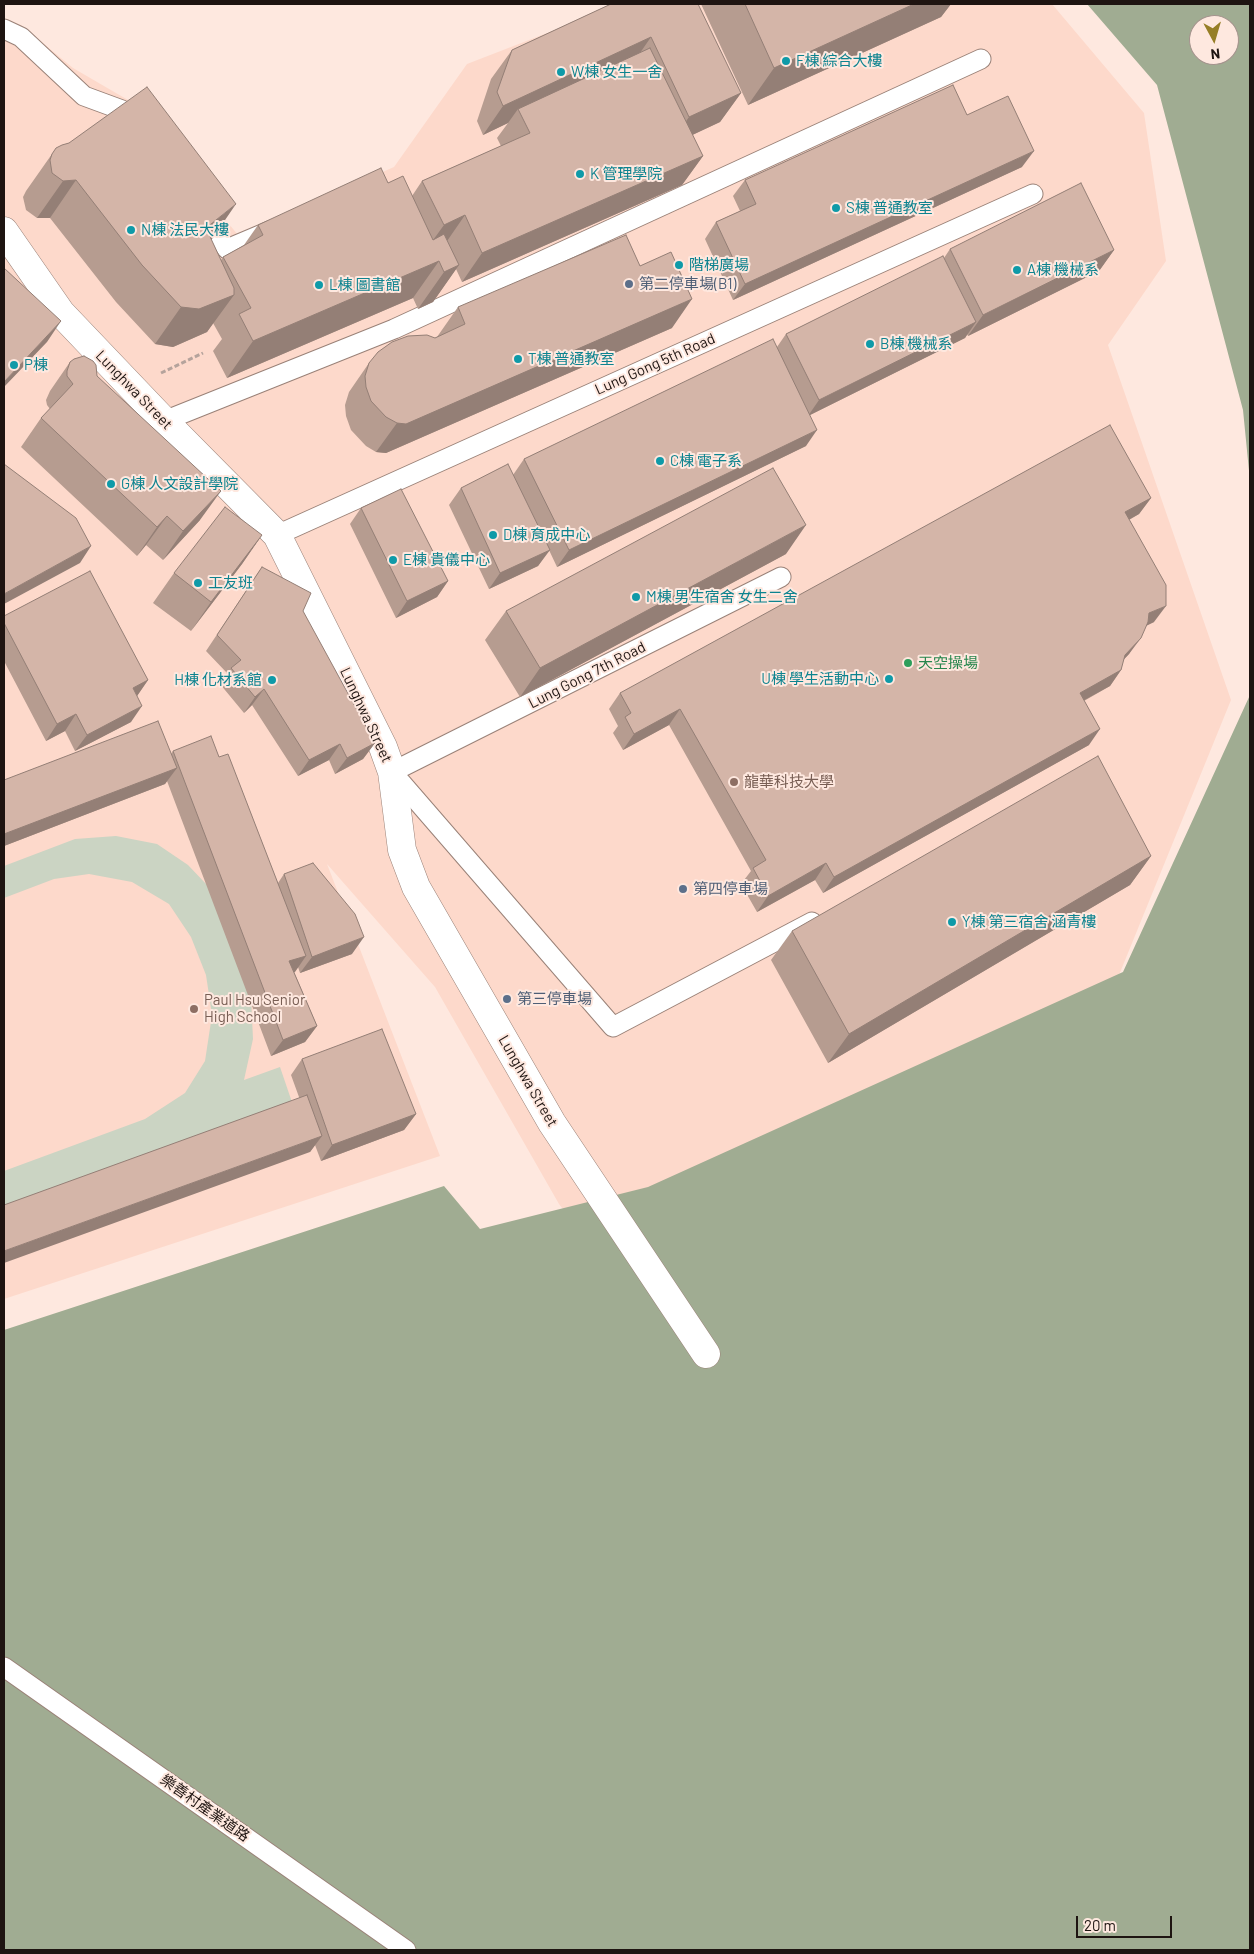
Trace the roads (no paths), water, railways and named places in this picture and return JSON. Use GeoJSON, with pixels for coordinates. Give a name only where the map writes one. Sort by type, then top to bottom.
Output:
{"type":"FeatureCollection","features":[{"type":"Feature","properties":{"kind":"street","name":"Lunghwa Street"},"geometry":{"type":"LineString","coordinates":[[4,230],[61,313],[277,535],[383,747],[392,772],[402,850],[416,887],[552,1123],[706,1354]]}},
{"type":"Feature","properties":{"kind":"lane"},"geometry":{"type":"LineString","coordinates":[[4,29],[21,37],[84,96],[122,110],[146,141]]}},
{"type":"Feature","properties":{"kind":"lane"},"geometry":{"type":"LineString","coordinates":[[164,421],[394,329],[982,59]]}},
{"type":"Feature","properties":{"kind":"lane","name":"Lung Gong 5th Road"},"geometry":{"type":"LineString","coordinates":[[277,535],[1033,194]]}},
{"type":"Feature","properties":{"kind":"lane"},"geometry":{"type":"LineString","coordinates":[[192,203],[227,249],[288,223]]}},
{"type":"Feature","properties":{"kind":"lane","name":"Lung Gong 7th Road"},"geometry":{"type":"LineString","coordinates":[[392,772],[781,577]]}},
{"type":"Feature","properties":{"kind":"lane"},"geometry":{"type":"LineString","coordinates":[[392,772],[613,1026],[831,912]]}},
{"type":"Feature","properties":{"kind":"lane","name":"樂善村產業道路"},"geometry":{"type":"LineString","coordinates":[[4,1667],[406,1950]]}},
{"type":"Feature","properties":{"kind":"place","name":"F棟 綜合大樓"},"geometry":{"type":"Point","coordinates":[786,61]}},
{"type":"Feature","properties":{"kind":"place","name":"W棟 女生一舍"},"geometry":{"type":"Point","coordinates":[561,72]}},
{"type":"Feature","properties":{"kind":"place","name":"K 管理學院"},"geometry":{"type":"Point","coordinates":[580,174]}},
{"type":"Feature","properties":{"kind":"place","name":"S棟 普通教室"},"geometry":{"type":"Point","coordinates":[836,208]}},
{"type":"Feature","properties":{"kind":"place","name":"N棟 法民大樓"},"geometry":{"type":"Point","coordinates":[131,230]}},
{"type":"Feature","properties":{"kind":"place","name":"階梯廣場"},"geometry":{"type":"Point","coordinates":[679,265]}},
{"type":"Feature","properties":{"kind":"place","name":"A棟 機械系"},"geometry":{"type":"Point","coordinates":[1017,270]}},
{"type":"Feature","properties":{"kind":"place","name":"第二停車場(B1)"},"geometry":{"type":"Point","coordinates":[629,284]}},
{"type":"Feature","properties":{"kind":"place","name":"L棟 圖書館"},"geometry":{"type":"Point","coordinates":[319,285]}},
{"type":"Feature","properties":{"kind":"place","name":"B棟 機械系"},"geometry":{"type":"Point","coordinates":[870,344]}},
{"type":"Feature","properties":{"kind":"place","name":"T棟 普通教室"},"geometry":{"type":"Point","coordinates":[518,359]}},
{"type":"Feature","properties":{"kind":"place","name":"P棟"},"geometry":{"type":"Point","coordinates":[14,365]}},
{"type":"Feature","properties":{"kind":"place","name":"C棟 電子系"},"geometry":{"type":"Point","coordinates":[660,461]}},
{"type":"Feature","properties":{"kind":"place","name":"G棟 人文設計學院"},"geometry":{"type":"Point","coordinates":[111,484]}},
{"type":"Feature","properties":{"kind":"place","name":"D棟 育成中心"},"geometry":{"type":"Point","coordinates":[493,535]}},
{"type":"Feature","properties":{"kind":"place","name":"E棟 貴儀中心"},"geometry":{"type":"Point","coordinates":[393,560]}},
{"type":"Feature","properties":{"kind":"place","name":"工友班"},"geometry":{"type":"Point","coordinates":[198,583]}},
{"type":"Feature","properties":{"kind":"place","name":"M棟 男生宿舍 女生二舍"},"geometry":{"type":"Point","coordinates":[636,597]}},
{"type":"Feature","properties":{"kind":"place","name":"天空操場"},"geometry":{"type":"Point","coordinates":[908,663]}},
{"type":"Feature","properties":{"kind":"place","name":"U棟 學生活動中心"},"geometry":{"type":"Point","coordinates":[889,679]}},
{"type":"Feature","properties":{"kind":"place","name":"H棟 化材系館"},"geometry":{"type":"Point","coordinates":[272,680]}},
{"type":"Feature","properties":{"kind":"place","name":"龍華科技大學"},"geometry":{"type":"Point","coordinates":[734,782]}},
{"type":"Feature","properties":{"kind":"place","name":"第四停車場"},"geometry":{"type":"Point","coordinates":[683,889]}},
{"type":"Feature","properties":{"kind":"place","name":"Y棟 第三宿舍 涵青樓"},"geometry":{"type":"Point","coordinates":[952,922]}},
{"type":"Feature","properties":{"kind":"place","name":"第三停車場"},"geometry":{"type":"Point","coordinates":[507,999]}},
{"type":"Feature","properties":{"kind":"place","name":"Paul Hsu Senior High School"},"geometry":{"type":"Point","coordinates":[194,1009]}}]}
